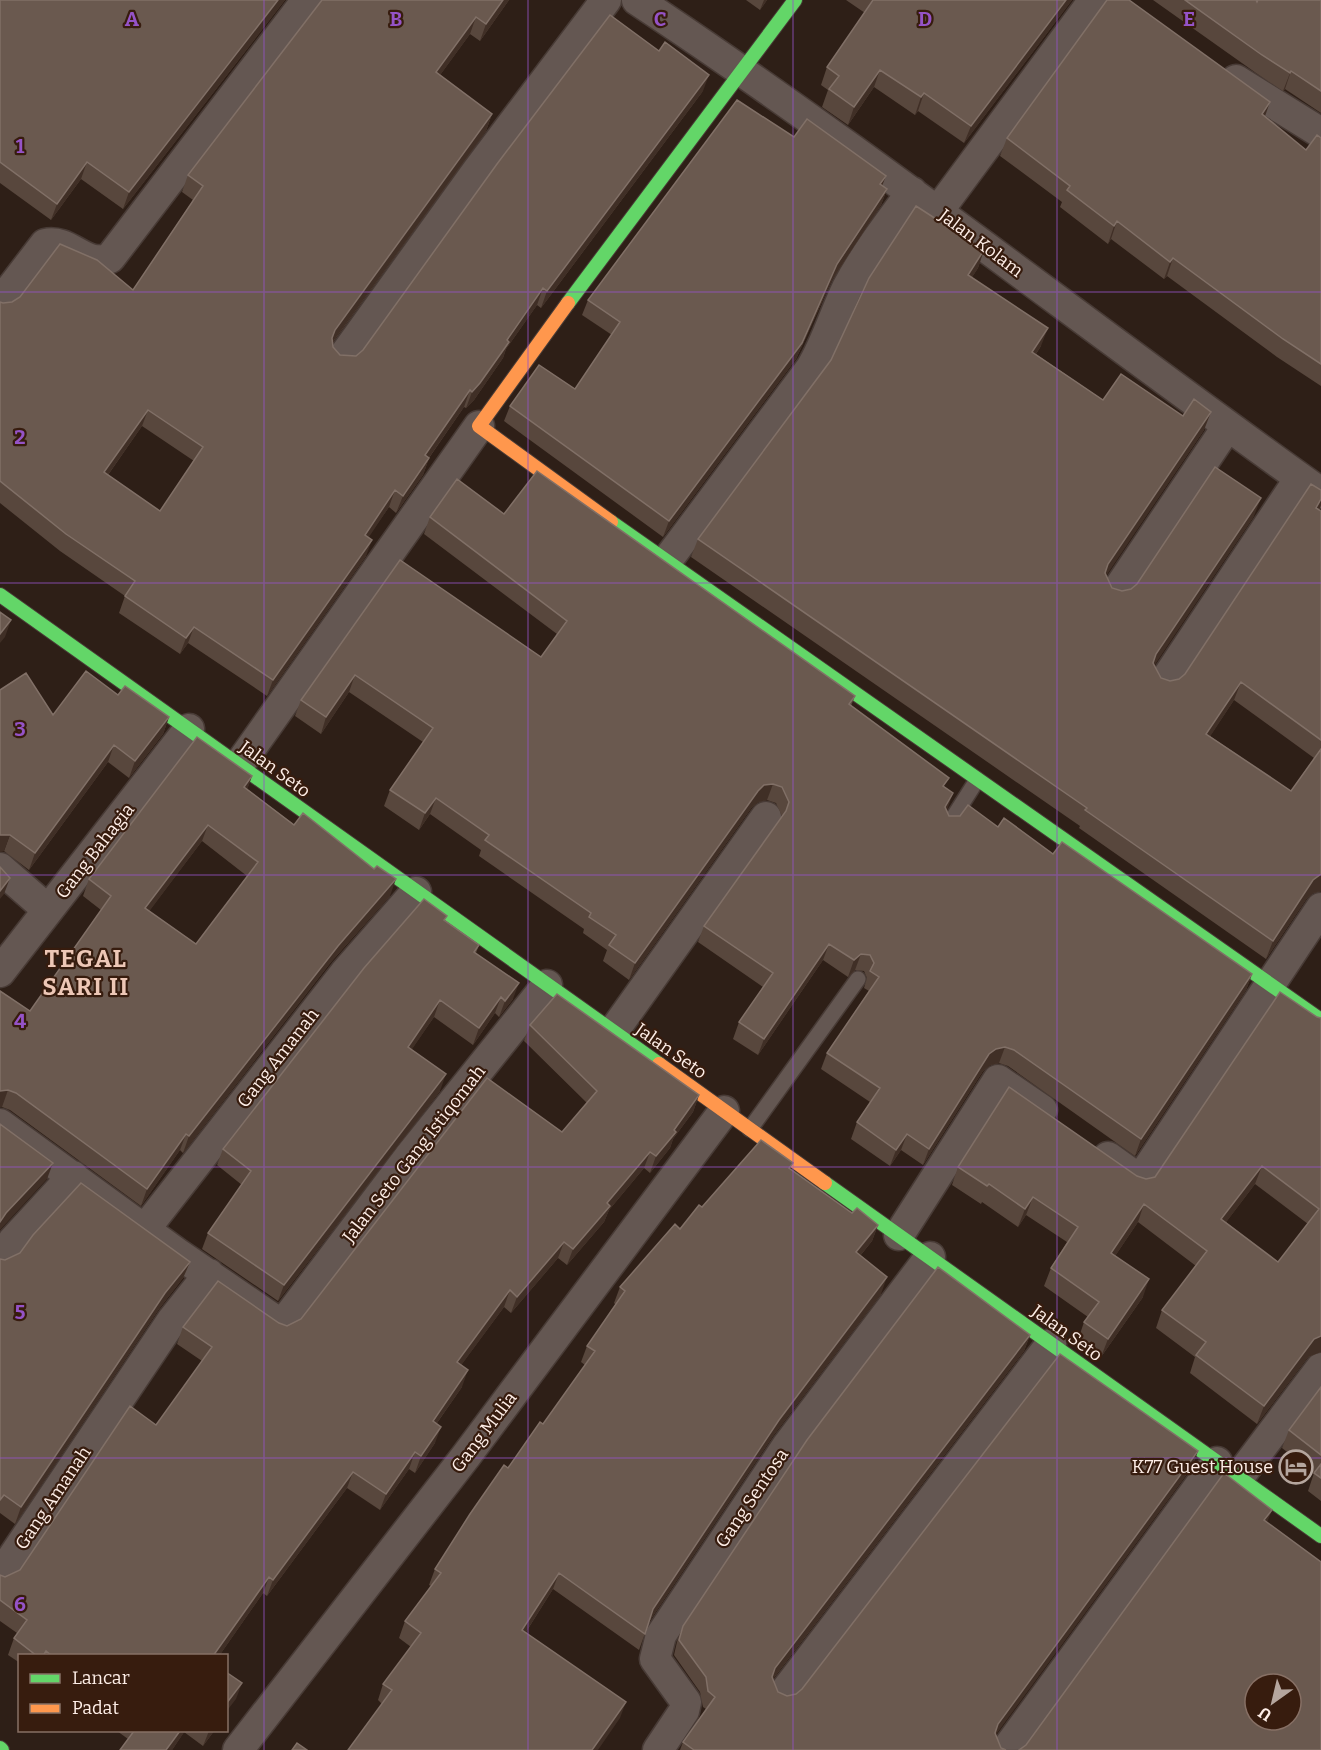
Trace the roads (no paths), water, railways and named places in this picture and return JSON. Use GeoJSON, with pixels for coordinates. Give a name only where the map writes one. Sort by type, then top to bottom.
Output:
{"type":"FeatureCollection","features":[{"type":"Feature","properties":{"kind":"street"},"geometry":{"type":"LineString","coordinates":[[0,303],[45,244],[52,242],[66,246],[93,261],[100,262],[110,258],[307,0]]}},
{"type":"Feature","properties":{"kind":"street"},"geometry":{"type":"LineString","coordinates":[[343,357],[477,171],[606,0]]}},
{"type":"Feature","properties":{"kind":"street","name":"Jalan Kolam"},"geometry":{"type":"LineString","coordinates":[[637,0],[673,10],[742,70],[809,121],[912,192],[1227,427],[1311,486]]}},
{"type":"Feature","properties":{"kind":"street"},"geometry":{"type":"LineString","coordinates":[[239,765],[499,395],[795,0]]}},
{"type":"Feature","properties":{"kind":"street"},"geometry":{"type":"LineString","coordinates":[[938,211],[1094,0]]}},
{"type":"Feature","properties":{"kind":"street"},"geometry":{"type":"LineString","coordinates":[[1213,64],[1294,119],[1321,133]]}},
{"type":"Feature","properties":{"kind":"street"},"geometry":{"type":"LineString","coordinates":[[666,561],[811,368],[822,350],[830,322],[849,285],[867,254],[912,192]]}},
{"type":"Feature","properties":{"kind":"street"},"geometry":{"type":"LineString","coordinates":[[479,426],[666,561],[1321,1020]]}},
{"type":"Feature","properties":{"kind":"street"},"geometry":{"type":"LineString","coordinates":[[1116,592],[1227,427]]}},
{"type":"Feature","properties":{"kind":"street"},"geometry":{"type":"LineString","coordinates":[[1164,682],[1311,486]]}},
{"type":"Feature","properties":{"kind":"street","name":"Jalan Seto"},"geometry":{"type":"LineString","coordinates":[[0,595],[1321,1536]]}},
{"type":"Feature","properties":{"kind":"street","name":"Gang Bahagia"},"geometry":{"type":"LineString","coordinates":[[0,972],[189,729]]}},
{"type":"Feature","properties":{"kind":"street"},"geometry":{"type":"LineString","coordinates":[[614,1032],[766,817]]}},
{"type":"Feature","properties":{"kind":"street"},"geometry":{"type":"LineString","coordinates":[[0,868],[48,910]]}},
{"type":"Feature","properties":{"kind":"street","name":"Gang Amanah"},"geometry":{"type":"LineString","coordinates":[[145,1229],[345,973],[416,892]]}},
{"type":"Feature","properties":{"kind":"street"},"geometry":{"type":"LineString","coordinates":[[899,1235],[998,1080],[1140,1180],[1321,908]]}},
{"type":"Feature","properties":{"kind":"street","name":"Jalan Seto Gang Istiqomah"},"geometry":{"type":"LineString","coordinates":[[210,1274],[282,1325],[409,1157],[547,985]]}},
{"type":"Feature","properties":{"kind":"street","name":"Gang Mulia"},"geometry":{"type":"LineString","coordinates":[[238,1750],[466,1456],[724,1111]]}},
{"type":"Feature","properties":{"kind":"street"},"geometry":{"type":"LineString","coordinates":[[0,1124],[210,1274]]}},
{"type":"Feature","properties":{"kind":"street"},"geometry":{"type":"LineString","coordinates":[[0,1260],[13,1241],[73,1176]]}},
{"type":"Feature","properties":{"kind":"street","name":"Gang Sentosa"},"geometry":{"type":"LineString","coordinates":[[657,1750],[684,1711],[686,1702],[654,1659],[661,1635],[787,1446],[930,1257]]}},
{"type":"Feature","properties":{"kind":"street","name":"Gang Amanah"},"geometry":{"type":"LineString","coordinates":[[0,1576],[172,1319],[210,1274]]}},
{"type":"Feature","properties":{"kind":"street"},"geometry":{"type":"LineString","coordinates":[[783,1694],[1051,1344]]}},
{"type":"Feature","properties":{"kind":"street"},"geometry":{"type":"LineString","coordinates":[[1006,1750],[1228,1470],[1321,1368]]}},
{"type":"Feature","properties":{"kind":"lane"},"geometry":{"type":"LineString","coordinates":[[949,824],[977,780]]}},
{"type":"Feature","properties":{"kind":"lane"},"geometry":{"type":"LineString","coordinates":[[750,1129],[858,979]]}},
{"type":"Feature","properties":{"kind":"place","name":"K77 Guest House"},"geometry":{"type":"Point","coordinates":[1296,1467]}},
{"type":"Feature","properties":{"kind":"district","name":"TEGAL SARI II"},"geometry":{"type":"Point","coordinates":[86,973]}}]}
